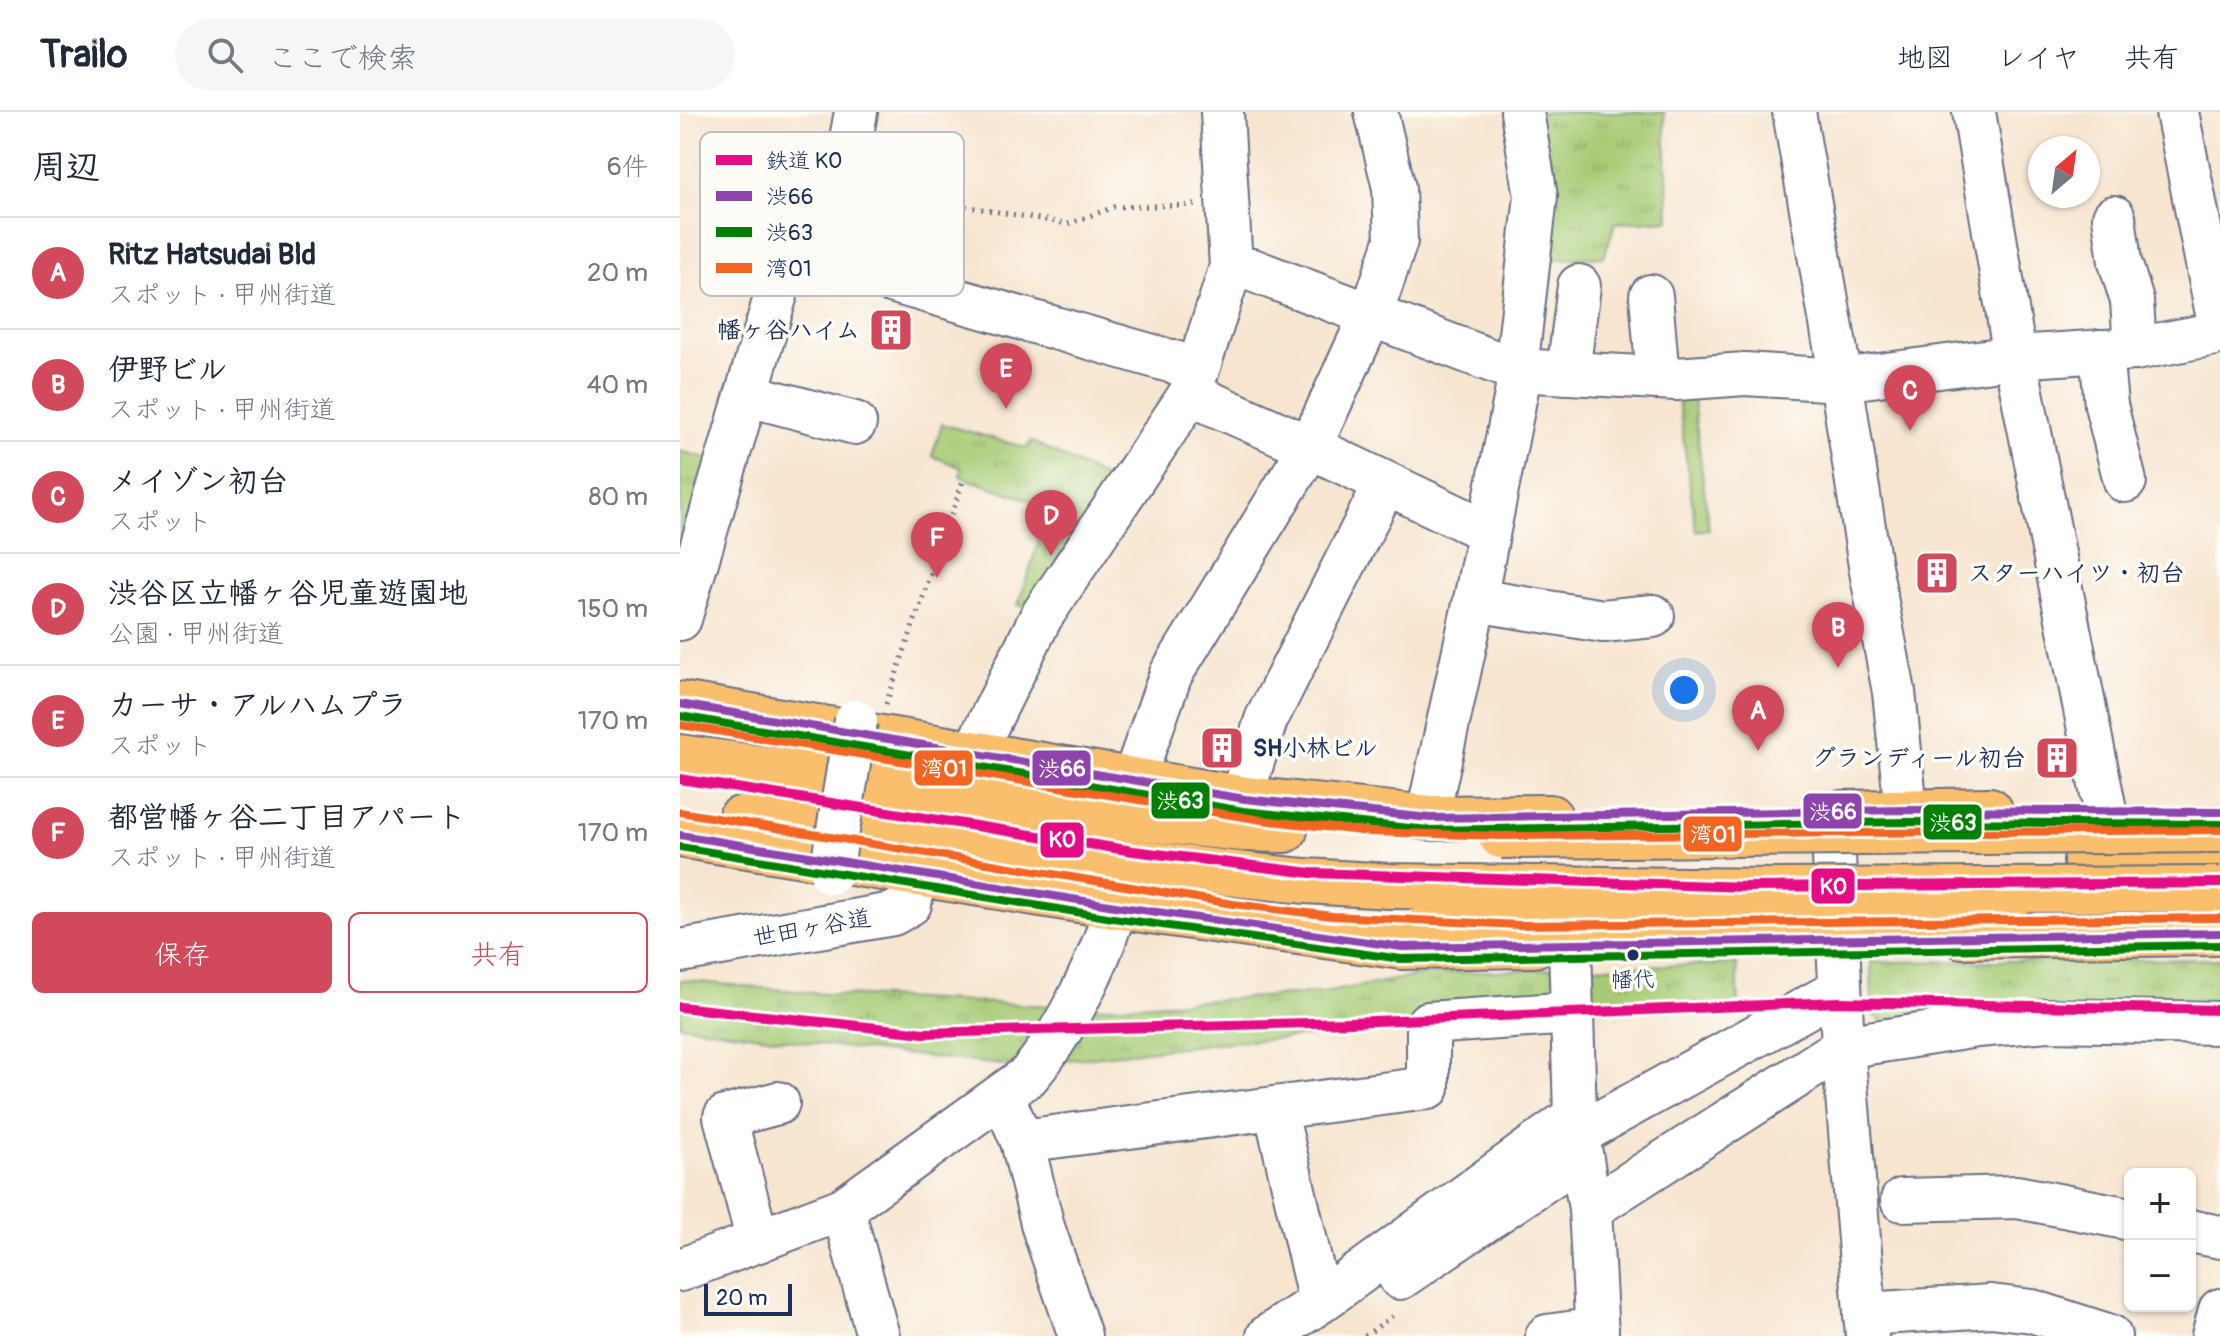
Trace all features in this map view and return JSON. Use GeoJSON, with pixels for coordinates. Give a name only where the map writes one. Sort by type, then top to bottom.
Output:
{"type":"FeatureCollection","features":[{"type":"Feature","properties":{"kind":"highway"},"geometry":{"type":"LineString","coordinates":[[680,704],[1245,799],[1430,818],[1906,810],[2220,812]]}},
{"type":"Feature","properties":{"kind":"highway"},"geometry":{"type":"LineString","coordinates":[[680,725],[1262,820],[1370,832]]}},
{"type":"Feature","properties":{"kind":"highway"},"geometry":{"type":"LineString","coordinates":[[680,757],[1107,815],[1244,829],[1501,836],[1927,860],[2220,862]]}},
{"type":"Feature","properties":{"kind":"highway"},"geometry":{"type":"LineString","coordinates":[[690,821],[916,873],[1115,906],[1402,947],[2220,933]]}},
{"type":"Feature","properties":{"kind":"highway"},"geometry":{"type":"LineString","coordinates":[[690,821],[822,824],[1219,873],[1390,886],[1771,891],[2220,889]]}},
{"type":"Feature","properties":{"kind":"highway"},"geometry":{"type":"LineString","coordinates":[[690,821],[1233,904],[1332,916],[1430,923],[1535,925],[2220,918]]}},
{"type":"Feature","properties":{"kind":"highway"},"geometry":{"type":"LineString","coordinates":[[1501,836],[2220,830]]}},
{"type":"Feature","properties":{"kind":"street"},"geometry":{"type":"LineString","coordinates":[[852,132],[856,112]]}},
{"type":"Feature","properties":{"kind":"street"},"geometry":{"type":"LineString","coordinates":[[981,754],[982,736],[1041,617],[1194,382],[1231,267],[1222,112]]}},
{"type":"Feature","properties":{"kind":"street"},"geometry":{"type":"LineString","coordinates":[[1136,781],[1139,764],[1171,674],[1310,447],[1371,315],[1396,241],[1394,188],[1376,112]]}},
{"type":"Feature","properties":{"kind":"street"},"geometry":{"type":"LineString","coordinates":[[1430,818],[1517,389],[1516,370],[1536,196],[1522,112]]}},
{"type":"Feature","properties":{"kind":"street"},"geometry":{"type":"LineString","coordinates":[[1794,112],[1894,692],[1906,810]]}},
{"type":"Feature","properties":{"kind":"street"},"geometry":{"type":"LineString","coordinates":[[1974,112],[2015,357],[2105,810]]}},
{"type":"Feature","properties":{"kind":"street"},"geometry":{"type":"LineString","coordinates":[[1231,267],[1252,270],[1516,370],[1676,379],[1745,374],[1841,380],[2015,357],[2118,350],[2220,331],[2177,112]]}},
{"type":"Feature","properties":{"kind":"street"},"geometry":{"type":"LineString","coordinates":[[2114,217],[2120,262],[2132,301],[2106,405],[2125,481]]}},
{"type":"Feature","properties":{"kind":"street"},"geometry":{"type":"LineString","coordinates":[[1568,373],[1579,286]]}},
{"type":"Feature","properties":{"kind":"street"},"geometry":{"type":"LineString","coordinates":[[680,619],[776,296]]}},
{"type":"Feature","properties":{"kind":"street"},"geometry":{"type":"LineString","coordinates":[[941,296],[1194,382],[1310,447],[1487,531]]}},
{"type":"Feature","properties":{"kind":"street"},"geometry":{"type":"LineString","coordinates":[[1651,296],[1658,378]]}},
{"type":"Feature","properties":{"kind":"street"},"geometry":{"type":"LineString","coordinates":[[748,395],[855,423]]}},
{"type":"Feature","properties":{"kind":"street"},"geometry":{"type":"LineString","coordinates":[[1245,799],[1246,783],[1266,720],[1385,484]]}},
{"type":"Feature","properties":{"kind":"street"},"geometry":{"type":"LineString","coordinates":[[1475,600],[1603,621],[1653,616]]}},
{"type":"Feature","properties":{"kind":"street"},"geometry":{"type":"LineString","coordinates":[[831,873],[869,719]]}},
{"type":"Feature","properties":{"kind":"street"},"geometry":{"type":"LineString","coordinates":[[1832,813],[1839,990],[1866,1325],[1991,1306],[2032,1311],[2110,1336]]}},
{"type":"Feature","properties":{"kind":"street","name":"世田ヶ谷道"},"geometry":{"type":"LineString","coordinates":[[680,951],[893,914],[910,904],[916,873]]}},
{"type":"Feature","properties":{"kind":"street"},"geometry":{"type":"LineString","coordinates":[[680,1270],[843,1209],[1028,1076],[1048,1053],[1073,1007],[1110,925],[1115,906]]}},
{"type":"Feature","properties":{"kind":"street"},"geometry":{"type":"LineString","coordinates":[[1547,1336],[1597,1333],[1590,1209],[1577,1136],[1570,945]]}},
{"type":"Feature","properties":{"kind":"street"},"geometry":{"type":"LineString","coordinates":[[1268,1336],[1319,1319],[1577,1136],[1839,990]]}},
{"type":"Feature","properties":{"kind":"street"},"geometry":{"type":"LineString","coordinates":[[1022,1141],[1428,1088],[1428,1023],[1572,1013]]}},
{"type":"Feature","properties":{"kind":"street"},"geometry":{"type":"LineString","coordinates":[[1590,1209],[1843,1047],[1977,1026],[2048,1020],[2220,1023]]}},
{"type":"Feature","properties":{"kind":"street"},"geometry":{"type":"LineString","coordinates":[[1002,1095],[1022,1141],[1043,1227],[1080,1336]]}},
{"type":"Feature","properties":{"kind":"street"},"geometry":{"type":"LineString","coordinates":[[758,1241],[725,1117],[778,1103]]}},
{"type":"Feature","properties":{"kind":"street"},"geometry":{"type":"LineString","coordinates":[[1275,1108],[1319,1319]]}},
{"type":"Feature","properties":{"kind":"street"},"geometry":{"type":"LineString","coordinates":[[1902,1200],[2017,1197],[2124,1218]]}},
{"type":"Feature","properties":{"kind":"street"},"geometry":{"type":"LineString","coordinates":[[843,1209],[878,1336]]}},
{"type":"Feature","properties":{"kind":"street"},"geometry":{"type":"LineString","coordinates":[[2196,1232],[2220,1237]]}},
{"type":"Feature","properties":{"kind":"street"},"geometry":{"type":"LineString","coordinates":[[2213,1336],[2220,1310]]}},
{"type":"Feature","properties":{"kind":"path"},"geometry":{"type":"LineString","coordinates":[[964,206],[1068,224],[1114,207],[1228,204]]}},
{"type":"Feature","properties":{"kind":"path"},"geometry":{"type":"LineString","coordinates":[[869,719],[964,478]]}},
{"type":"Feature","properties":{"kind":"green space"},"geometry":{"type":"Polygon","coordinates":[[[1533,112],[1664,112],[1669,220],[1615,223],[1604,257],[1540,260],[1533,112]]]}},
{"type":"Feature","properties":{"kind":"green space"},"geometry":{"type":"Polygon","coordinates":[[[1677,391],[1692,392],[1709,529],[1696,531],[1677,391]]]}},
{"type":"Feature","properties":{"kind":"green space"},"geometry":{"type":"Polygon","coordinates":[[[942,424],[1027,448],[1031,441],[1115,483],[1034,609],[1018,605],[1050,507],[964,478],[960,476],[962,468],[932,456],[942,424]]]}},
{"type":"Feature","properties":{"kind":"green space"},"geometry":{"type":"Polygon","coordinates":[[[680,451],[716,461],[695,541],[680,537],[680,451]]]}},
{"type":"Feature","properties":{"kind":"green space"},"geometry":{"type":"Polygon","coordinates":[[[2220,959],[2220,1016],[1987,1010],[1880,1020],[1872,1014],[1871,962],[2220,959]]]}},
{"type":"Feature","properties":{"kind":"green space"},"geometry":{"type":"Polygon","coordinates":[[[1737,964],[1739,1012],[1563,1007],[1419,1029],[1217,1043],[1013,1066],[680,1025],[680,980],[825,994],[1089,1008],[1322,993],[1427,974],[1737,964]]]}},
{"type":"Feature","properties":{"kind":"rail line","name":"KO"},"geometry":{"type":"LineString","coordinates":[[680,779],[1133,851],[1311,873],[1748,887],[2220,883]]}},
{"type":"Feature","properties":{"kind":"rail line","name":"KO"},"geometry":{"type":"LineString","coordinates":[[680,1007],[924,1033],[1350,1022],[1839,1002],[2220,1010]]}},
{"type":"Feature","properties":{"kind":"transit line","name":"渋66"},"geometry":{"type":"LineString","coordinates":[[680,704],[1245,799],[1430,818],[1906,810],[2220,812]]}},
{"type":"Feature","properties":{"kind":"transit line","name":"渋63"},"geometry":{"type":"LineString","coordinates":[[680,716],[1243,811],[1429,830],[1906,822],[2220,824]]}},
{"type":"Feature","properties":{"kind":"transit line","name":"湾01"},"geometry":{"type":"LineString","coordinates":[[680,725],[1262,820],[1370,832],[1501,836],[2220,830]]}},
{"type":"Feature","properties":{"kind":"transit line","name":"湾01"},"geometry":{"type":"LineString","coordinates":[[680,812],[1233,904],[1332,916],[1519,925],[2220,918]]}},
{"type":"Feature","properties":{"kind":"transit line","name":"渋66"},"geometry":{"type":"LineString","coordinates":[[680,835],[1115,906],[1402,947],[2220,933]]}},
{"type":"Feature","properties":{"kind":"transit line","name":"渋63"},"geometry":{"type":"LineString","coordinates":[[680,847],[1113,918],[1401,959],[2220,945]]}},
{"type":"Feature","properties":{"kind":"place","name":"幡ヶ谷ハイム"},"geometry":{"type":"Point","coordinates":[891,330]}},
{"type":"Feature","properties":{"kind":"place","name":"カーサ・アルハムプラ"},"geometry":{"type":"Point","coordinates":[1006,409]}},
{"type":"Feature","properties":{"kind":"place","name":"メイゾン初台"},"geometry":{"type":"Point","coordinates":[1910,431]}},
{"type":"Feature","properties":{"kind":"place","name":"渋谷区立幡ヶ谷児童遊園地"},"geometry":{"type":"Point","coordinates":[1051,556]}},
{"type":"Feature","properties":{"kind":"place","name":"スターハイツ・初台"},"geometry":{"type":"Point","coordinates":[1937,573]}},
{"type":"Feature","properties":{"kind":"place","name":"都営幡ヶ谷二丁目アパート"},"geometry":{"type":"Point","coordinates":[937,578]}},
{"type":"Feature","properties":{"kind":"place","name":"伊野ビル"},"geometry":{"type":"Point","coordinates":[1838,668]}},
{"type":"Feature","properties":{"kind":"place","name":"SH小林ビル"},"geometry":{"type":"Point","coordinates":[1222,748]}},
{"type":"Feature","properties":{"kind":"place","name":"Ritz Hatsudai Bld"},"geometry":{"type":"Point","coordinates":[1758,751]}},
{"type":"Feature","properties":{"kind":"place","name":"グランディール初台"},"geometry":{"type":"Point","coordinates":[2057,758]}},
{"type":"Feature","properties":{"kind":"place","name":"幡代"},"geometry":{"type":"Point","coordinates":[1633,955]}}]}
